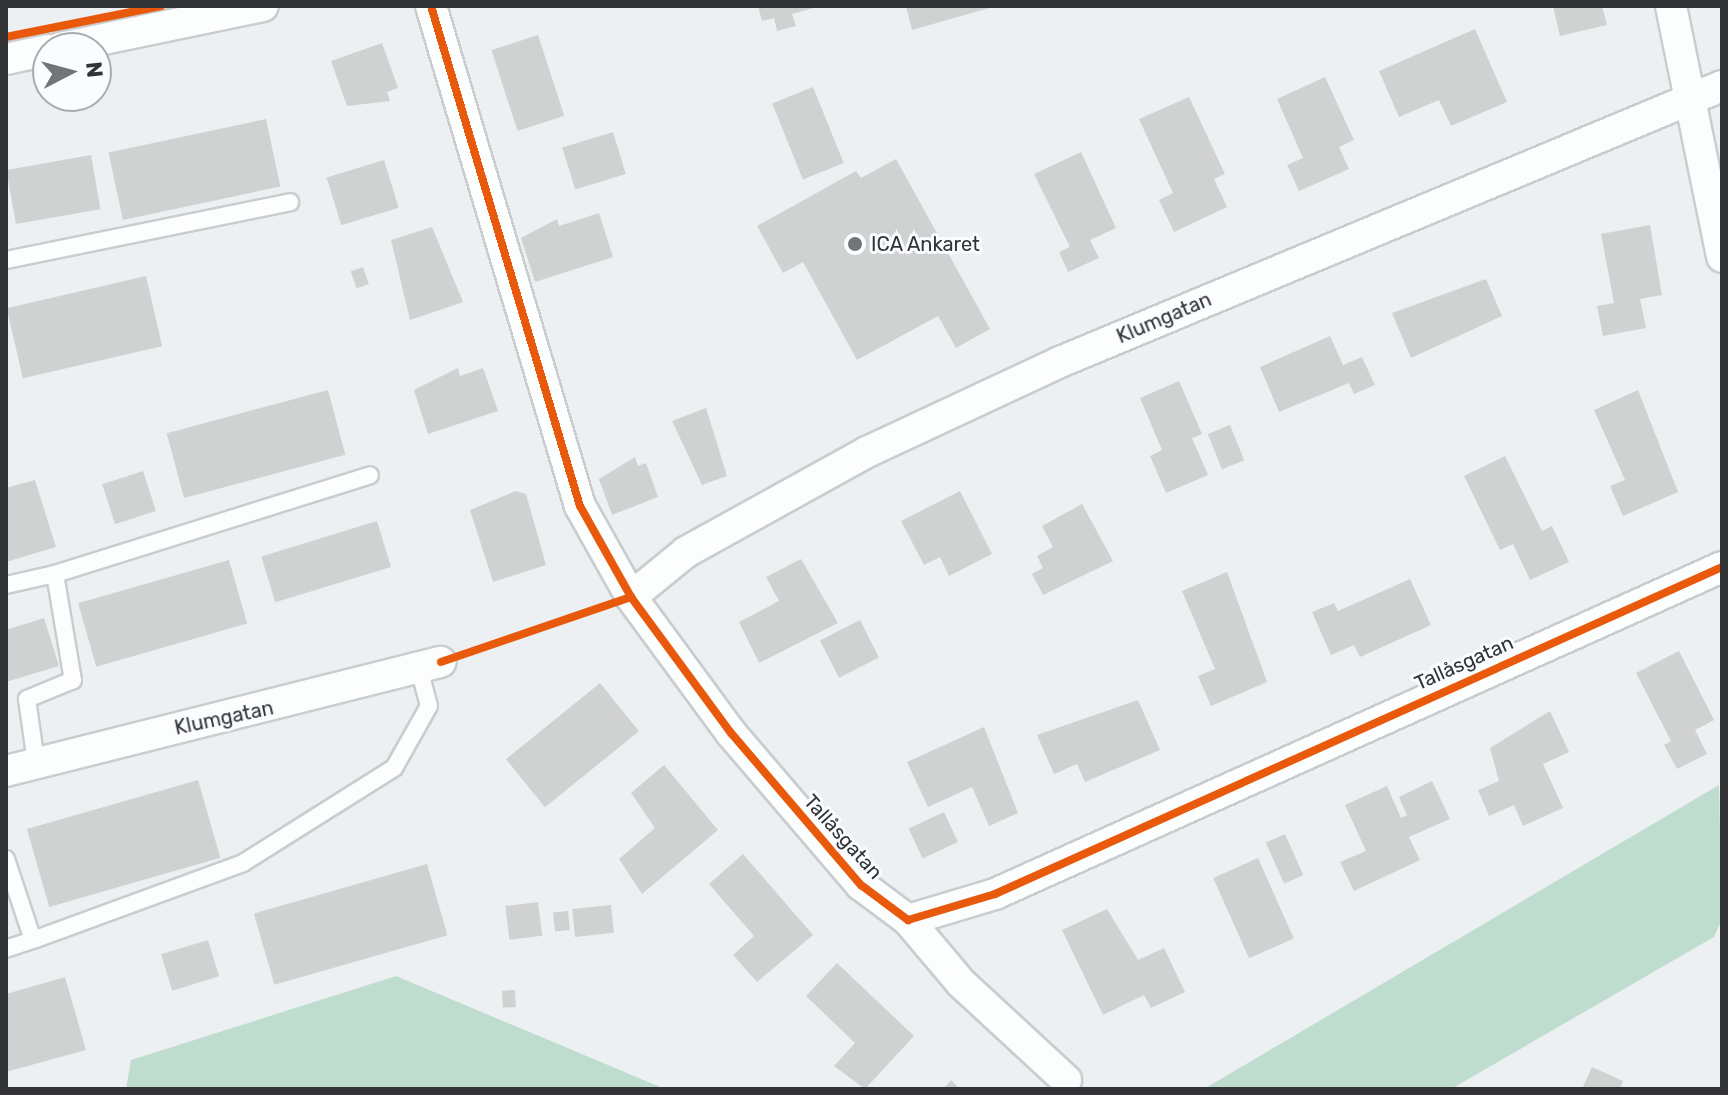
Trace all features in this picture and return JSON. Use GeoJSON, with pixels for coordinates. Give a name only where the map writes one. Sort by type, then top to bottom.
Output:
{"type":"FeatureCollection","features":[{"type":"Feature","properties":{"kind":"street"},"geometry":{"type":"LineString","coordinates":[[112,37],[263,6]]}},
{"type":"Feature","properties":{"kind":"street","name":"Tallåsgatan"},"geometry":{"type":"LineString","coordinates":[[431,6],[580,506],[631,597],[781,792],[861,885],[908,920],[961,983],[1066,1080]]}},
{"type":"Feature","properties":{"kind":"street"},"geometry":{"type":"LineString","coordinates":[[1671,6],[1722,257]]}},
{"type":"Feature","properties":{"kind":"street"},"geometry":{"type":"LineString","coordinates":[[6,59],[32,53]]}},
{"type":"Feature","properties":{"kind":"street","name":"Klumgatan"},"geometry":{"type":"LineString","coordinates":[[631,597],[698,545],[867,452],[1060,362],[1722,86]]}},
{"type":"Feature","properties":{"kind":"street","name":"Tallåsgatan"},"geometry":{"type":"LineString","coordinates":[[908,920],[995,894],[1722,567]]}},
{"type":"Feature","properties":{"kind":"street","name":"Klumgatan"},"geometry":{"type":"LineString","coordinates":[[6,771],[430,665]]}},
{"type":"Feature","properties":{"kind":"lane"},"geometry":{"type":"LineString","coordinates":[[6,260],[290,202]]}},
{"type":"Feature","properties":{"kind":"lane"},"geometry":{"type":"LineString","coordinates":[[6,585],[55,574],[370,475]]}},
{"type":"Feature","properties":{"kind":"lane"},"geometry":{"type":"LineString","coordinates":[[36,762],[27,699],[73,680],[55,574]]}},
{"type":"Feature","properties":{"kind":"lane"},"geometry":{"type":"LineString","coordinates":[[6,949],[243,863],[394,768],[429,706],[430,665]]}},
{"type":"Feature","properties":{"kind":"lane"},"geometry":{"type":"LineString","coordinates":[[6,859],[33,940]]}},
{"type":"Feature","properties":{"kind":"green space"},"geometry":{"type":"Polygon","coordinates":[[[1719,785],[1722,919],[1714,937],[1451,1089],[1204,1089],[1719,785]]]}},
{"type":"Feature","properties":{"kind":"green space"},"geometry":{"type":"Polygon","coordinates":[[[396,976],[665,1089],[126,1089],[131,1060],[396,976]]]}},
{"type":"Feature","properties":{"kind":"building"},"geometry":{"type":"Polygon","coordinates":[[[758,6],[817,7],[792,14],[796,26],[777,31],[774,18],[762,21],[758,6]]]}},
{"type":"Feature","properties":{"kind":"building"},"geometry":{"type":"Polygon","coordinates":[[[906,6],[993,6],[993,7],[912,30],[906,6]]]}},
{"type":"Feature","properties":{"kind":"building"},"geometry":{"type":"Polygon","coordinates":[[[1553,6],[1602,6],[1607,25],[1560,36],[1553,6]]]}},
{"type":"Feature","properties":{"kind":"building"},"geometry":{"type":"Polygon","coordinates":[[[1475,29],[1507,102],[1451,126],[1439,100],[1399,117],[1379,71],[1475,29]]]}},
{"type":"Feature","properties":{"kind":"building"},"geometry":{"type":"Polygon","coordinates":[[[538,35],[564,116],[518,131],[491,50],[538,35]]]}},
{"type":"Feature","properties":{"kind":"building"},"geometry":{"type":"Polygon","coordinates":[[[382,43],[398,88],[387,92],[390,101],[347,106],[331,61],[382,43]]]}},
{"type":"Feature","properties":{"kind":"building"},"geometry":{"type":"Polygon","coordinates":[[[1325,77],[1354,140],[1339,147],[1349,169],[1299,191],[1287,165],[1303,158],[1277,99],[1325,77]]]}},
{"type":"Feature","properties":{"kind":"building"},"geometry":{"type":"Polygon","coordinates":[[[813,87],[844,163],[803,180],[772,103],[813,87]]]}},
{"type":"Feature","properties":{"kind":"building"},"geometry":{"type":"Polygon","coordinates":[[[1189,97],[1225,174],[1214,179],[1227,207],[1174,232],[1159,200],[1173,193],[1139,119],[1189,97]]]}},
{"type":"Feature","properties":{"kind":"building"},"geometry":{"type":"Polygon","coordinates":[[[266,119],[280,186],[123,220],[109,152],[266,119]]]}},
{"type":"Feature","properties":{"kind":"building"},"geometry":{"type":"Polygon","coordinates":[[[613,132],[626,174],[575,190],[562,147],[613,132]]]}},
{"type":"Feature","properties":{"kind":"building"},"geometry":{"type":"Polygon","coordinates":[[[1081,152],[1116,228],[1090,240],[1099,258],[1068,272],[1059,252],[1070,247],[1034,174],[1081,152]]]}},
{"type":"Feature","properties":{"kind":"building"},"geometry":{"type":"Polygon","coordinates":[[[91,155],[101,209],[16,224],[6,170],[91,155]]]}},
{"type":"Feature","properties":{"kind":"building","name":"ICA Ankaret"},"geometry":{"type":"Polygon","coordinates":[[[896,159],[990,329],[956,348],[938,316],[857,360],[803,262],[783,273],[757,226],[856,171],[861,178],[896,159]]]}},
{"type":"Feature","properties":{"kind":"building"},"geometry":{"type":"Polygon","coordinates":[[[384,160],[399,208],[341,225],[327,178],[384,160]]]}},
{"type":"Feature","properties":{"kind":"building"},"geometry":{"type":"Polygon","coordinates":[[[599,213],[613,257],[535,282],[521,238],[557,219],[559,226],[599,213]]]}},
{"type":"Feature","properties":{"kind":"building"},"geometry":{"type":"Polygon","coordinates":[[[1650,225],[1662,295],[1640,299],[1646,328],[1603,336],[1597,306],[1614,303],[1601,234],[1650,225]]]}},
{"type":"Feature","properties":{"kind":"building"},"geometry":{"type":"Polygon","coordinates":[[[432,227],[463,302],[410,320],[391,240],[432,227]]]}},
{"type":"Feature","properties":{"kind":"building"},"geometry":{"type":"Polygon","coordinates":[[[363,267],[369,284],[357,288],[351,271],[363,267]]]}},
{"type":"Feature","properties":{"kind":"building"},"geometry":{"type":"Polygon","coordinates":[[[146,276],[162,346],[23,378],[7,308],[146,276]]]}},
{"type":"Feature","properties":{"kind":"building"},"geometry":{"type":"Polygon","coordinates":[[[1486,279],[1502,316],[1411,358],[1392,313],[1486,279]]]}},
{"type":"Feature","properties":{"kind":"building"},"geometry":{"type":"Polygon","coordinates":[[[1330,336],[1343,365],[1362,357],[1375,385],[1354,394],[1349,383],[1279,412],[1260,367],[1330,336]]]}},
{"type":"Feature","properties":{"kind":"building"},"geometry":{"type":"Polygon","coordinates":[[[458,368],[460,376],[483,368],[498,411],[428,434],[414,390],[458,368]]]}},
{"type":"Feature","properties":{"kind":"building"},"geometry":{"type":"Polygon","coordinates":[[[1179,381],[1202,434],[1192,438],[1208,475],[1166,493],[1150,456],[1162,450],[1140,398],[1179,381]]]}},
{"type":"Feature","properties":{"kind":"building"},"geometry":{"type":"Polygon","coordinates":[[[328,390],[345,455],[184,498],[167,433],[328,390]]]}},
{"type":"Feature","properties":{"kind":"building"},"geometry":{"type":"Polygon","coordinates":[[[1638,390],[1678,492],[1623,516],[1610,486],[1625,480],[1594,410],[1638,390]]]}},
{"type":"Feature","properties":{"kind":"building"},"geometry":{"type":"Polygon","coordinates":[[[706,408],[727,476],[702,485],[672,421],[706,408]]]}},
{"type":"Feature","properties":{"kind":"building"},"geometry":{"type":"Polygon","coordinates":[[[1230,425],[1244,460],[1222,469],[1208,434],[1230,425]]]}},
{"type":"Feature","properties":{"kind":"building"},"geometry":{"type":"Polygon","coordinates":[[[1505,456],[1542,531],[1552,526],[1569,562],[1530,580],[1513,544],[1500,550],[1464,476],[1505,456]]]}},
{"type":"Feature","properties":{"kind":"building"},"geometry":{"type":"Polygon","coordinates":[[[635,457],[638,466],[646,463],[658,497],[612,515],[599,479],[635,457]]]}},
{"type":"Feature","properties":{"kind":"building"},"geometry":{"type":"Polygon","coordinates":[[[143,471],[156,511],[115,524],[102,484],[143,471]]]}},
{"type":"Feature","properties":{"kind":"building"},"geometry":{"type":"Polygon","coordinates":[[[35,480],[56,547],[6,562],[6,488],[35,480]]]}},
{"type":"Feature","properties":{"kind":"building"},"geometry":{"type":"Polygon","coordinates":[[[516,491],[526,494],[546,565],[493,582],[470,510],[516,491]]]}},
{"type":"Feature","properties":{"kind":"building"},"geometry":{"type":"Polygon","coordinates":[[[960,491],[992,554],[949,576],[940,557],[924,565],[901,521],[960,491]]]}},
{"type":"Feature","properties":{"kind":"building"},"geometry":{"type":"Polygon","coordinates":[[[1082,504],[1113,561],[1043,595],[1032,574],[1043,568],[1037,556],[1053,547],[1042,526],[1082,504]]]}},
{"type":"Feature","properties":{"kind":"building"},"geometry":{"type":"Polygon","coordinates":[[[377,521],[391,567],[275,602],[261,556],[377,521]]]}},
{"type":"Feature","properties":{"kind":"building"},"geometry":{"type":"Polygon","coordinates":[[[801,559],[838,623],[759,663],[739,622],[779,601],[766,577],[801,559]]]}},
{"type":"Feature","properties":{"kind":"building"},"geometry":{"type":"Polygon","coordinates":[[[229,560],[247,623],[96,667],[78,603],[229,560]]]}},
{"type":"Feature","properties":{"kind":"building"},"geometry":{"type":"Polygon","coordinates":[[[1227,572],[1267,682],[1211,706],[1198,676],[1215,669],[1182,591],[1227,572]]]}},
{"type":"Feature","properties":{"kind":"building"},"geometry":{"type":"Polygon","coordinates":[[[1410,579],[1431,625],[1360,657],[1354,645],[1331,655],[1312,612],[1334,603],[1338,611],[1410,579]]]}},
{"type":"Feature","properties":{"kind":"building"},"geometry":{"type":"Polygon","coordinates":[[[44,618],[59,666],[6,682],[6,630],[44,618]]]}},
{"type":"Feature","properties":{"kind":"building"},"geometry":{"type":"Polygon","coordinates":[[[860,620],[879,657],[839,678],[820,640],[860,620]]]}},
{"type":"Feature","properties":{"kind":"building"},"geometry":{"type":"Polygon","coordinates":[[[1679,651],[1714,720],[1695,730],[1707,754],[1677,769],[1664,745],[1671,741],[1636,673],[1679,651]]]}},
{"type":"Feature","properties":{"kind":"building"},"geometry":{"type":"Polygon","coordinates":[[[600,683],[639,731],[545,807],[506,759],[600,683]]]}},
{"type":"Feature","properties":{"kind":"building"},"geometry":{"type":"Polygon","coordinates":[[[1138,700],[1160,750],[1085,782],[1077,764],[1054,774],[1037,735],[1138,700]]]}},
{"type":"Feature","properties":{"kind":"building"},"geometry":{"type":"Polygon","coordinates":[[[1550,711],[1569,752],[1543,764],[1563,808],[1523,826],[1514,805],[1489,816],[1478,790],[1499,781],[1490,748],[1550,711]]]}},
{"type":"Feature","properties":{"kind":"building"},"geometry":{"type":"Polygon","coordinates":[[[984,727],[1018,813],[989,826],[972,787],[928,807],[907,762],[984,727]]]}},
{"type":"Feature","properties":{"kind":"building"},"geometry":{"type":"Polygon","coordinates":[[[664,765],[718,830],[642,894],[619,859],[655,828],[631,793],[664,765]]]}},
{"type":"Feature","properties":{"kind":"building"},"geometry":{"type":"Polygon","coordinates":[[[198,780],[220,858],[49,907],[27,829],[198,780]]]}},
{"type":"Feature","properties":{"kind":"building"},"geometry":{"type":"Polygon","coordinates":[[[1432,781],[1450,819],[1409,837],[1420,860],[1354,891],[1340,862],[1366,851],[1345,805],[1387,786],[1401,818],[1407,815],[1399,797],[1432,781]]]}},
{"type":"Feature","properties":{"kind":"building"},"geometry":{"type":"Polygon","coordinates":[[[944,812],[958,842],[923,858],[909,828],[944,812]]]}},
{"type":"Feature","properties":{"kind":"building"},"geometry":{"type":"Polygon","coordinates":[[[1285,834],[1303,875],[1284,884],[1266,843],[1285,834]]]}},
{"type":"Feature","properties":{"kind":"building"},"geometry":{"type":"Polygon","coordinates":[[[743,854],[813,935],[757,982],[733,955],[754,936],[709,884],[743,854]]]}},
{"type":"Feature","properties":{"kind":"building"},"geometry":{"type":"Polygon","coordinates":[[[1258,858],[1294,938],[1249,958],[1213,878],[1258,858]]]}},
{"type":"Feature","properties":{"kind":"building"},"geometry":{"type":"Polygon","coordinates":[[[427,864],[447,935],[274,985],[254,914],[427,864]]]}},
{"type":"Feature","properties":{"kind":"building"},"geometry":{"type":"Polygon","coordinates":[[[538,902],[542,936],[509,940],[505,906],[538,902]]]}},
{"type":"Feature","properties":{"kind":"building"},"geometry":{"type":"Polygon","coordinates":[[[611,905],[614,933],[575,937],[572,909],[611,905]]]}},
{"type":"Feature","properties":{"kind":"building"},"geometry":{"type":"Polygon","coordinates":[[[1107,909],[1138,960],[1164,948],[1185,992],[1151,1008],[1144,995],[1103,1015],[1062,930],[1107,909]]]}},
{"type":"Feature","properties":{"kind":"building"},"geometry":{"type":"Polygon","coordinates":[[[568,911],[570,930],[555,931],[553,913],[568,911]]]}},
{"type":"Feature","properties":{"kind":"building"},"geometry":{"type":"Polygon","coordinates":[[[208,940],[219,976],[172,991],[161,954],[208,940]]]}},
{"type":"Feature","properties":{"kind":"building"},"geometry":{"type":"Polygon","coordinates":[[[837,963],[914,1036],[865,1089],[834,1066],[855,1043],[806,996],[837,963]]]}},
{"type":"Feature","properties":{"kind":"building"},"geometry":{"type":"Polygon","coordinates":[[[65,977],[86,1050],[6,1072],[6,994],[65,977]]]}},
{"type":"Feature","properties":{"kind":"building"},"geometry":{"type":"Polygon","coordinates":[[[515,990],[516,1007],[503,1008],[502,991],[515,990]]]}},
{"type":"Feature","properties":{"kind":"building"},"geometry":{"type":"Polygon","coordinates":[[[1592,1067],[1623,1081],[1620,1089],[1582,1089],[1592,1067]]]}},
{"type":"Feature","properties":{"kind":"building"},"geometry":{"type":"Polygon","coordinates":[[[951,1080],[960,1089],[943,1089],[951,1080]]]}},
{"type":"Feature","properties":{"kind":"cycle path"},"geometry":{"type":"LineString","coordinates":[[6,37],[161,6]]}},
{"type":"Feature","properties":{"kind":"cycle path"},"geometry":{"type":"LineString","coordinates":[[431,6],[580,506],[631,597],[731,733],[861,885],[908,920],[995,894],[1722,567]]}},
{"type":"Feature","properties":{"kind":"cycle path"},"geometry":{"type":"LineString","coordinates":[[441,662],[631,597]]}},
{"type":"Feature","properties":{"kind":"place","name":"ICA Ankaret"},"geometry":{"type":"Point","coordinates":[855,244]}}]}
